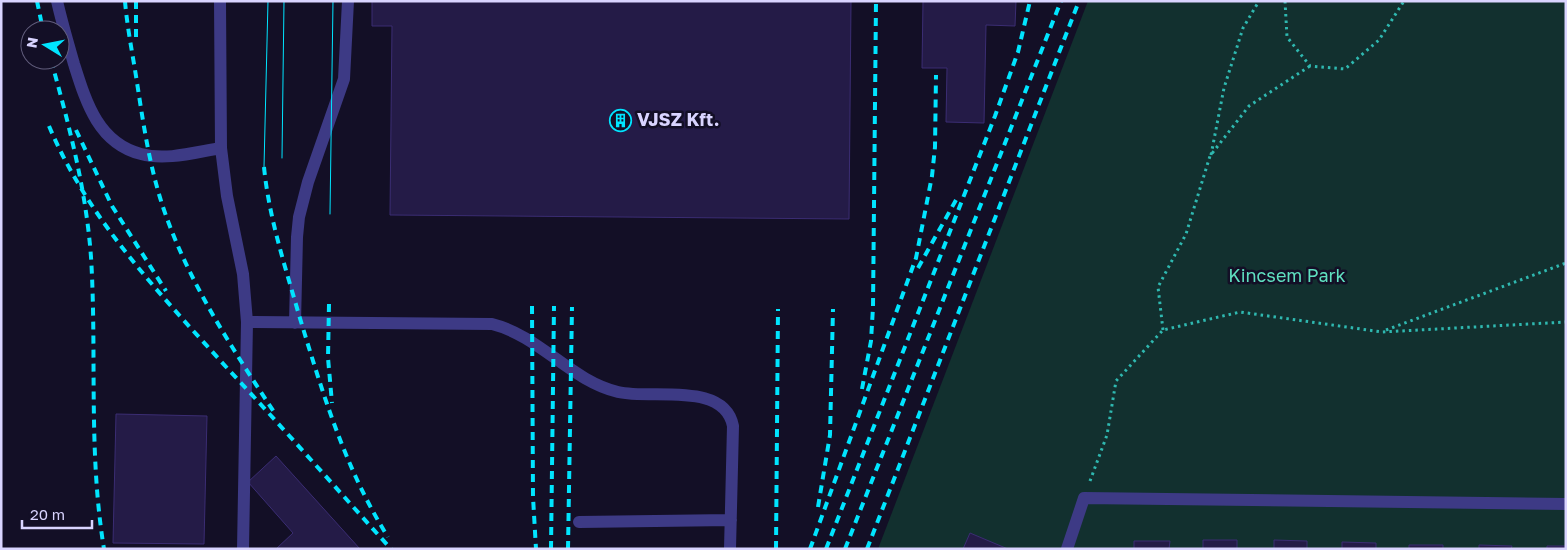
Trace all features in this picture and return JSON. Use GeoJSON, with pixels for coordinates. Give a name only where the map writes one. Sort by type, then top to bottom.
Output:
{"type":"FeatureCollection","features":[{"type":"Feature","properties":{"kind":"lane"},"geometry":{"type":"LineString","coordinates":[[57,1],[87,104],[104,131],[114,141],[141,154],[156,156],[221,148]]}},
{"type":"Feature","properties":{"kind":"lane"},"geometry":{"type":"LineString","coordinates":[[220,1],[221,148],[227,196],[243,274],[247,322],[243,549]]}},
{"type":"Feature","properties":{"kind":"lane"},"geometry":{"type":"LineString","coordinates":[[295,323],[297,236],[300,217],[308,182],[344,79],[348,1]]}},
{"type":"Feature","properties":{"kind":"lane"},"geometry":{"type":"LineString","coordinates":[[247,322],[492,324],[520,334],[602,387],[633,394],[702,397],[716,401],[728,412],[733,426],[730,549]]}},
{"type":"Feature","properties":{"kind":"lane"},"geometry":{"type":"LineString","coordinates":[[1066,549],[1084,498],[1566,504]]}},
{"type":"Feature","properties":{"kind":"lane"},"geometry":{"type":"LineString","coordinates":[[579,522],[731,520]]}},
{"type":"Feature","properties":{"kind":"path"},"geometry":{"type":"LineString","coordinates":[[1162,330],[1158,287],[1186,234],[1210,156],[1224,88],[1240,37],[1259,1]]}},
{"type":"Feature","properties":{"kind":"path"},"geometry":{"type":"LineString","coordinates":[[1285,1],[1288,37],[1310,66]]}},
{"type":"Feature","properties":{"kind":"path"},"geometry":{"type":"LineString","coordinates":[[1210,156],[1248,106],[1310,66],[1345,69],[1379,40],[1404,1]]}},
{"type":"Feature","properties":{"kind":"path"},"geometry":{"type":"LineString","coordinates":[[1382,332],[1566,262]]}},
{"type":"Feature","properties":{"kind":"path"},"geometry":{"type":"LineString","coordinates":[[1084,498],[1107,435],[1116,381],[1162,330],[1240,312],[1382,332],[1566,322]]}},
{"type":"Feature","properties":{"kind":"green space","name":"Kincsem Park"},"geometry":{"type":"Polygon","coordinates":[[[1088,1],[1566,1],[1566,549],[878,549],[1088,1]]]}},
{"type":"Feature","properties":{"kind":"building","name":"VJSZ Kft."},"geometry":{"type":"Polygon","coordinates":[[[372,1],[851,1],[849,219],[390,215],[392,26],[372,26],[372,1]]]}},
{"type":"Feature","properties":{"kind":"building"},"geometry":{"type":"Polygon","coordinates":[[[923,1],[1016,1],[1015,26],[986,25],[984,123],[946,122],[947,68],[922,68],[923,1]]]}},
{"type":"Feature","properties":{"kind":"building"},"geometry":{"type":"Polygon","coordinates":[[[116,414],[207,416],[204,544],[113,543],[116,414]]]}},
{"type":"Feature","properties":{"kind":"building"},"geometry":{"type":"Polygon","coordinates":[[[276,456],[360,549],[276,549],[293,533],[248,482],[276,456]]]}},
{"type":"Feature","properties":{"kind":"building"},"geometry":{"type":"Polygon","coordinates":[[[970,533],[1008,549],[963,549],[970,533]]]}},
{"type":"Feature","properties":{"kind":"building"},"geometry":{"type":"Polygon","coordinates":[[[1203,540],[1237,540],[1237,549],[1203,549],[1203,540]]]}},
{"type":"Feature","properties":{"kind":"building"},"geometry":{"type":"Polygon","coordinates":[[[1274,540],[1307,541],[1307,549],[1274,549],[1274,540]]]}},
{"type":"Feature","properties":{"kind":"building"},"geometry":{"type":"Polygon","coordinates":[[[1134,541],[1170,541],[1169,549],[1134,549],[1134,541]]]}},
{"type":"Feature","properties":{"kind":"building"},"geometry":{"type":"Polygon","coordinates":[[[1342,542],[1376,543],[1376,549],[1342,549],[1342,542]]]}},
{"type":"Feature","properties":{"kind":"building"},"geometry":{"type":"Polygon","coordinates":[[[1409,545],[1443,545],[1443,549],[1409,549],[1409,545]]]}},
{"type":"Feature","properties":{"kind":"building"},"geometry":{"type":"Polygon","coordinates":[[[1479,545],[1512,546],[1511,549],[1479,549],[1479,545]]]}},
{"type":"Feature","properties":{"kind":"building"},"geometry":{"type":"Polygon","coordinates":[[[1547,546],[1566,546],[1566,549],[1547,549],[1547,546]]]}},
{"type":"Feature","properties":{"kind":"tram line"},"geometry":{"type":"LineString","coordinates":[[264,167],[268,1]]}},
{"type":"Feature","properties":{"kind":"tram line"},"geometry":{"type":"LineString","coordinates":[[282,158],[284,1]]}},
{"type":"Feature","properties":{"kind":"tram line"},"geometry":{"type":"LineString","coordinates":[[330,214],[333,1]]}},
{"type":"Feature","properties":{"kind":"railway"},"geometry":{"type":"LineString","coordinates":[[37,1],[41,20]]}},
{"type":"Feature","properties":{"kind":"railway"},"geometry":{"type":"LineString","coordinates":[[125,1],[147,143],[154,177],[164,210],[174,237],[199,289],[227,339],[274,412]]}},
{"type":"Feature","properties":{"kind":"railway"},"geometry":{"type":"LineString","coordinates":[[136,1],[136,40]]}},
{"type":"Feature","properties":{"kind":"railway"},"geometry":{"type":"LineString","coordinates":[[862,389],[871,341],[873,307],[876,1]]}},
{"type":"Feature","properties":{"kind":"railway"},"geometry":{"type":"LineString","coordinates":[[826,549],[995,116],[1018,52],[1030,1]]}},
{"type":"Feature","properties":{"kind":"railway"},"geometry":{"type":"LineString","coordinates":[[845,549],[1061,1]]}},
{"type":"Feature","properties":{"kind":"railway"},"geometry":{"type":"LineString","coordinates":[[867,549],[1079,1]]}},
{"type":"Feature","properties":{"kind":"railway"},"geometry":{"type":"LineString","coordinates":[[54,70],[76,157],[89,232],[93,294],[94,439],[99,512],[104,549]]}},
{"type":"Feature","properties":{"kind":"railway"},"geometry":{"type":"LineString","coordinates":[[810,549],[916,258],[932,176],[935,147],[936,75]]}},
{"type":"Feature","properties":{"kind":"railway"},"geometry":{"type":"LineString","coordinates":[[49,126],[65,161],[84,194],[128,255],[177,313],[391,549]]}},
{"type":"Feature","properties":{"kind":"railway"},"geometry":{"type":"LineString","coordinates":[[76,130],[112,206],[166,291]]}},
{"type":"Feature","properties":{"kind":"railway"},"geometry":{"type":"LineString","coordinates":[[264,167],[266,186],[278,242],[326,401],[359,484],[388,537]]}},
{"type":"Feature","properties":{"kind":"railway"},"geometry":{"type":"LineString","coordinates":[[918,268],[956,200]]}},
{"type":"Feature","properties":{"kind":"railway"},"geometry":{"type":"LineString","coordinates":[[329,304],[328,358],[332,403]]}},
{"type":"Feature","properties":{"kind":"railway"},"geometry":{"type":"LineString","coordinates":[[532,306],[533,497],[536,549]]}},
{"type":"Feature","properties":{"kind":"railway"},"geometry":{"type":"LineString","coordinates":[[551,549],[554,306]]}},
{"type":"Feature","properties":{"kind":"railway"},"geometry":{"type":"LineString","coordinates":[[568,549],[572,307]]}},
{"type":"Feature","properties":{"kind":"railway"},"geometry":{"type":"LineString","coordinates":[[776,549],[778,309]]}},
{"type":"Feature","properties":{"kind":"railway"},"geometry":{"type":"LineString","coordinates":[[818,507],[830,435],[833,309]]}},
{"type":"Feature","properties":{"kind":"place","name":"VJSZ Kft."},"geometry":{"type":"Point","coordinates":[621,120]}}]}
